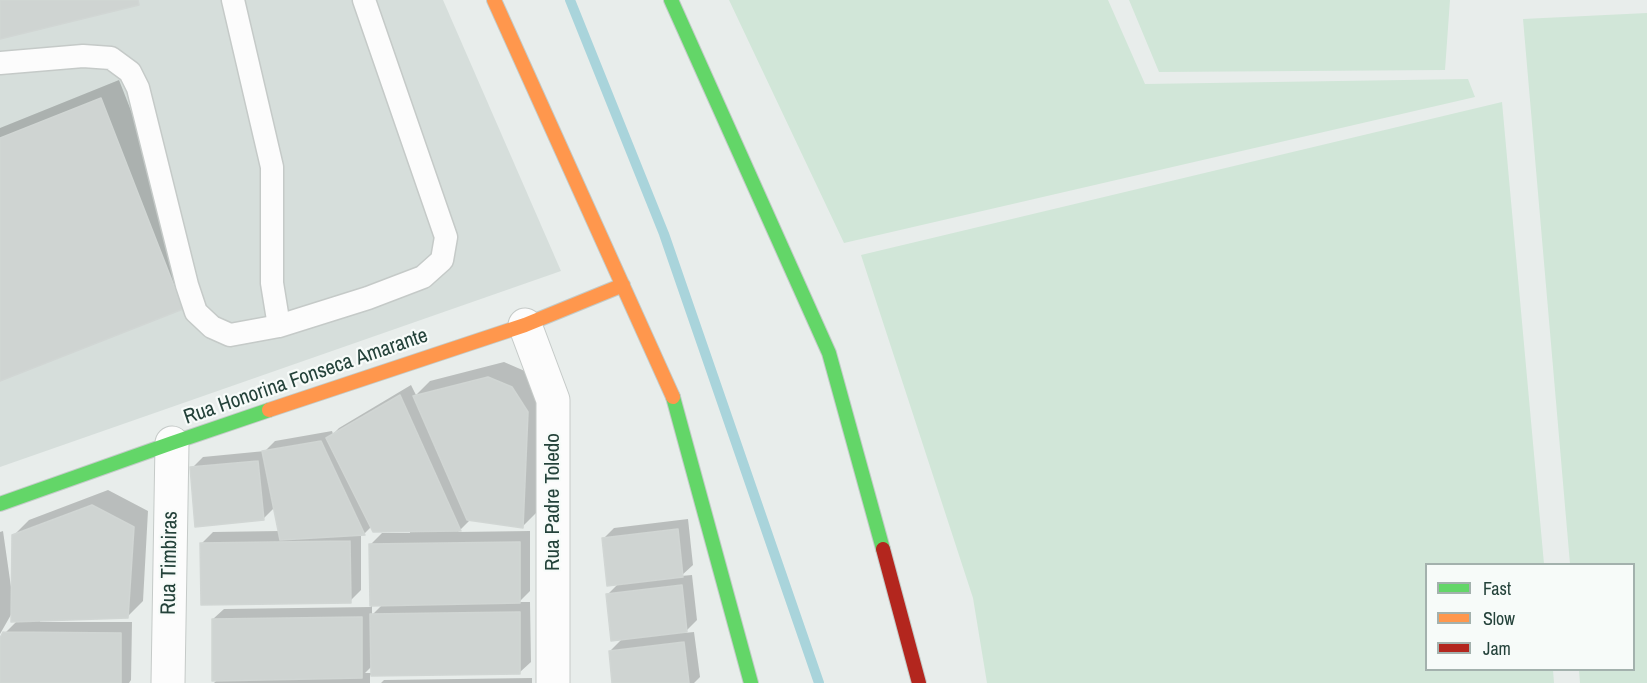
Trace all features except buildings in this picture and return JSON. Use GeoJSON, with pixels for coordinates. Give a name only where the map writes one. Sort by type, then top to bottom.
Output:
{"type":"FeatureCollection","features":[{"type":"Feature","properties":{"kind":"main road"},"geometry":{"type":"LineString","coordinates":[[494,0],[672,394],[751,683]]}},
{"type":"Feature","properties":{"kind":"main road"},"geometry":{"type":"LineString","coordinates":[[671,0],[828,353],[919,683]]}},
{"type":"Feature","properties":{"kind":"main road","name":"Rua Honorina Fonseca Amarante"},"geometry":{"type":"LineString","coordinates":[[0,504],[172,443],[525,325],[623,285]]}},
{"type":"Feature","properties":{"kind":"street","name":"Rua Padre Toledo"},"geometry":{"type":"LineString","coordinates":[[525,325],[553,400],[553,683]]}},
{"type":"Feature","properties":{"kind":"street","name":"Rua Timbiras"},"geometry":{"type":"LineString","coordinates":[[168,683],[172,443]]}},
{"type":"Feature","properties":{"kind":"lane"},"geometry":{"type":"LineString","coordinates":[[233,0],[272,167],[272,284],[279,326]]}},
{"type":"Feature","properties":{"kind":"lane"},"geometry":{"type":"LineString","coordinates":[[0,63],[83,56],[111,58],[130,72],[138,88],[187,285],[196,312],[212,327],[230,335],[279,326],[369,298],[423,277],[442,260],[446,237],[364,0]]}},
{"type":"Feature","properties":{"kind":"shaded area"},"geometry":{"type":"Polygon","coordinates":[[[0,0],[443,0],[561,271],[0,467],[0,0]]]}},
{"type":"Feature","properties":{"kind":"green space"},"geometry":{"type":"Polygon","coordinates":[[[729,0],[1108,0],[1145,84],[1468,79],[1475,97],[844,243],[729,0]]]}},
{"type":"Feature","properties":{"kind":"green space"},"geometry":{"type":"Polygon","coordinates":[[[1129,0],[1450,0],[1445,70],[1159,72],[1129,0]]]}},
{"type":"Feature","properties":{"kind":"green space"},"geometry":{"type":"Polygon","coordinates":[[[1647,13],[1647,683],[1580,683],[1579,671],[1635,671],[1635,563],[1570,563],[1523,19],[1647,13]]]}},
{"type":"Feature","properties":{"kind":"green space"},"geometry":{"type":"Polygon","coordinates":[[[1502,102],[1544,563],[1425,563],[1425,671],[1553,671],[1554,683],[987,683],[973,598],[861,255],[1502,102]]]}},
{"type":"Feature","properties":{"kind":"waterway"},"geometry":{"type":"LineString","coordinates":[[570,0],[664,234],[819,683]]}},
{"type":"Feature","properties":{"kind":"traffic: fast"},"geometry":{"type":"LineString","coordinates":[[671,0],[829,353],[883,549]]}},
{"type":"Feature","properties":{"kind":"traffic: fast"},"geometry":{"type":"LineString","coordinates":[[673,397],[751,683]]}},
{"type":"Feature","properties":{"kind":"traffic: fast"},"geometry":{"type":"LineString","coordinates":[[0,504],[269,410]]}},
{"type":"Feature","properties":{"kind":"traffic: slow"},"geometry":{"type":"LineString","coordinates":[[494,0],[673,397]]}},
{"type":"Feature","properties":{"kind":"traffic: slow"},"geometry":{"type":"LineString","coordinates":[[269,410],[525,325],[623,285]]}},
{"type":"Feature","properties":{"kind":"traffic: jam"},"geometry":{"type":"LineString","coordinates":[[883,549],[919,683]]}}]}
